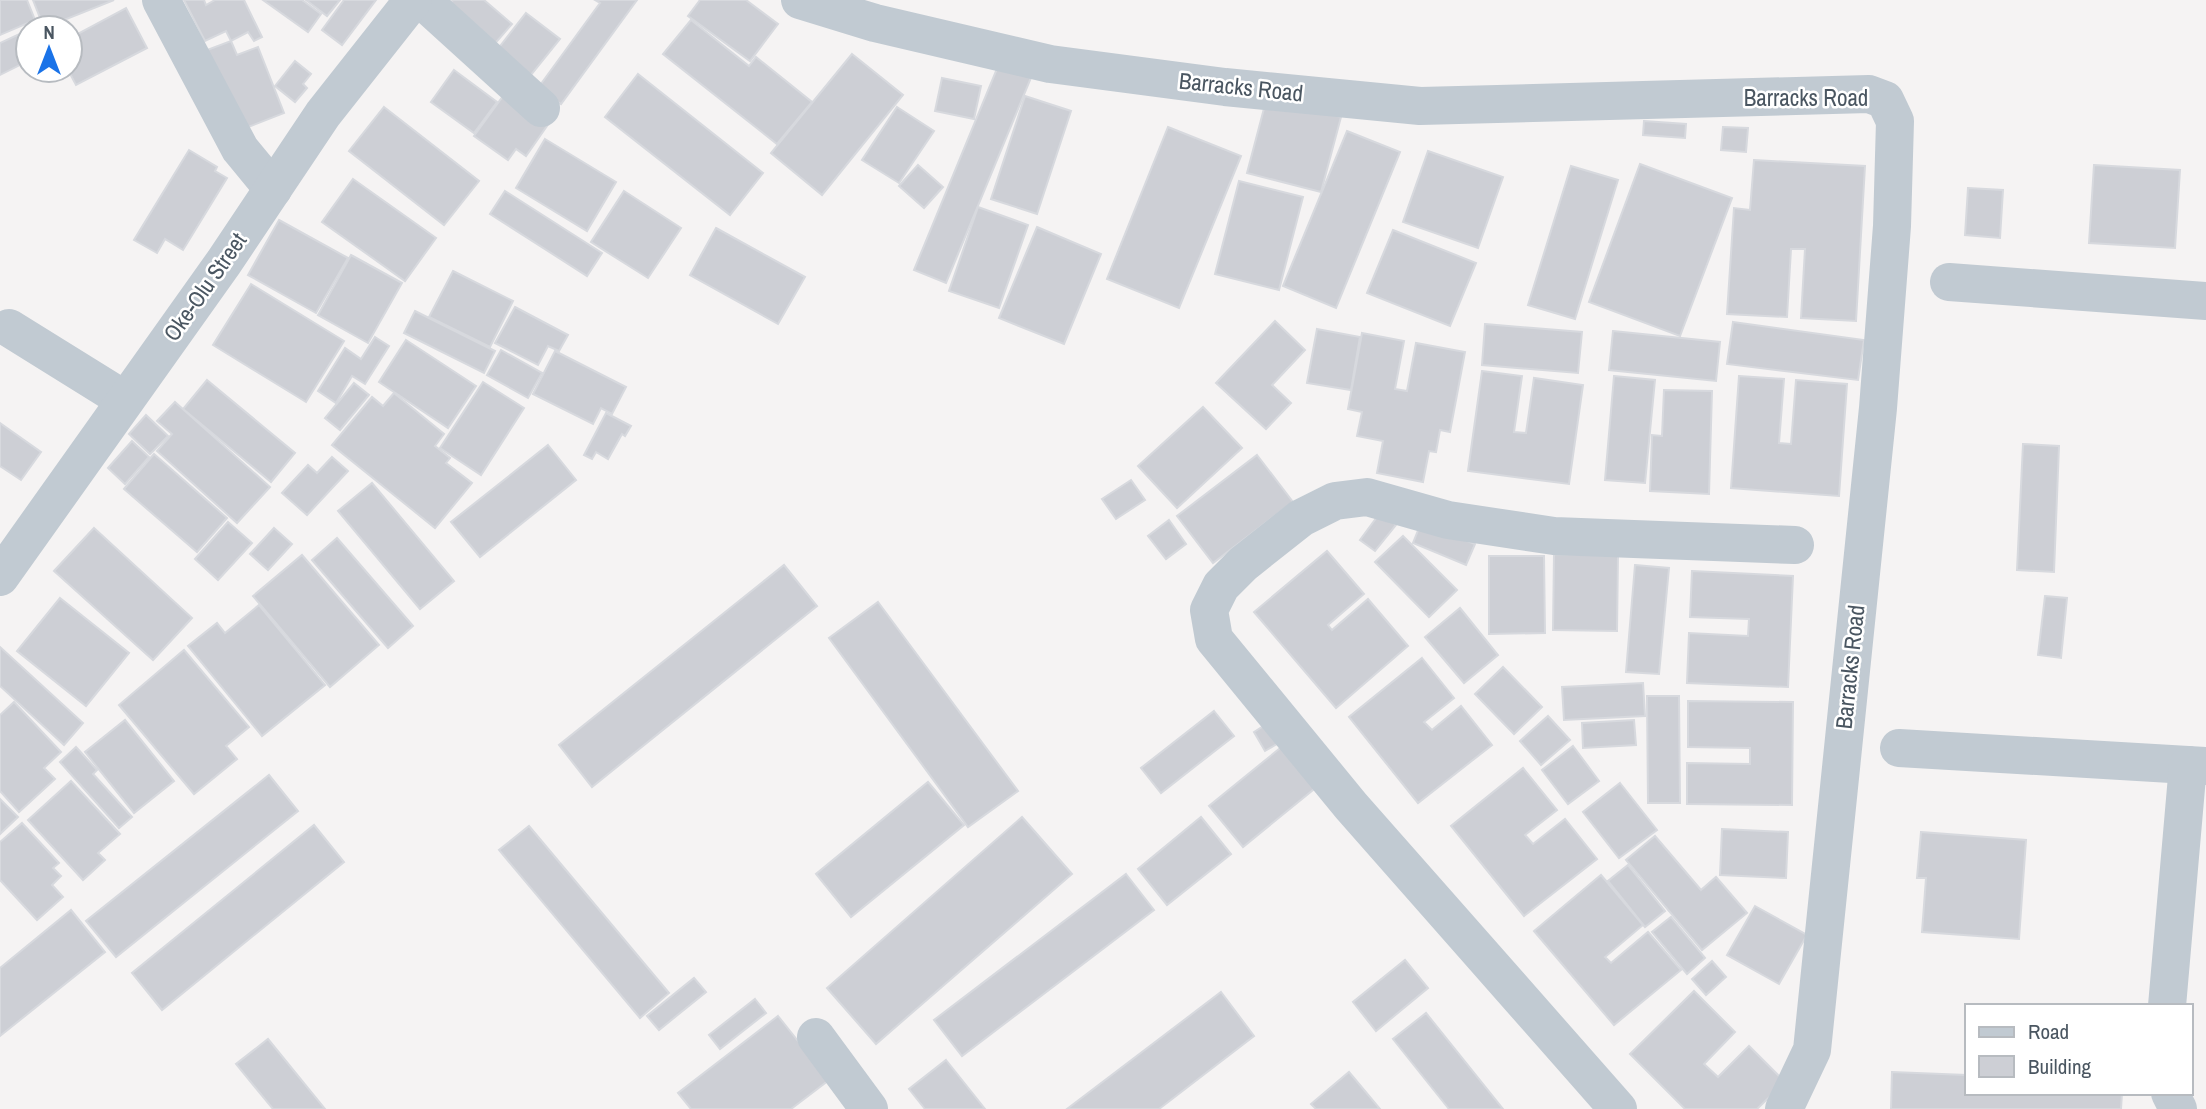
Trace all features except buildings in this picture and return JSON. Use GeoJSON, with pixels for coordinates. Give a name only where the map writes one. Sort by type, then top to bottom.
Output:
{"type":"FeatureCollection","features":[{"type":"Feature","properties":{"kind":"street"},"geometry":{"type":"LineString","coordinates":[[161,0],[240,149],[273,189]]}},
{"type":"Feature","properties":{"kind":"street","name":"Oke-Olu Street"},"geometry":{"type":"LineString","coordinates":[[0,577],[224,262],[323,114],[413,0]]}},
{"type":"Feature","properties":{"kind":"street"},"geometry":{"type":"LineString","coordinates":[[422,0],[541,108]]}},
{"type":"Feature","properties":{"kind":"street","name":"Barracks Road"},"geometry":{"type":"LineString","coordinates":[[800,0],[875,23],[1050,64],[1225,87],[1420,106],[1869,94],[1885,100],[1895,121],[1892,226],[1878,408],[1812,1050],[1784,1109]]}},
{"type":"Feature","properties":{"kind":"street"},"geometry":{"type":"LineString","coordinates":[[1949,282],[2206,301]]}},
{"type":"Feature","properties":{"kind":"street"},"geometry":{"type":"LineString","coordinates":[[9,328],[125,400]]}},
{"type":"Feature","properties":{"kind":"street"},"geometry":{"type":"LineString","coordinates":[[1618,1109],[1351,806],[1214,639],[1209,610],[1221,586],[1243,564],[1301,518],[1335,501],[1367,497],[1448,520],[1554,536],[1796,545]]}},
{"type":"Feature","properties":{"kind":"street"},"geometry":{"type":"LineString","coordinates":[[1899,748],[2197,765],[2167,1004]]}},
{"type":"Feature","properties":{"kind":"street"},"geometry":{"type":"LineString","coordinates":[[816,1037],[869,1109]]}}]}
